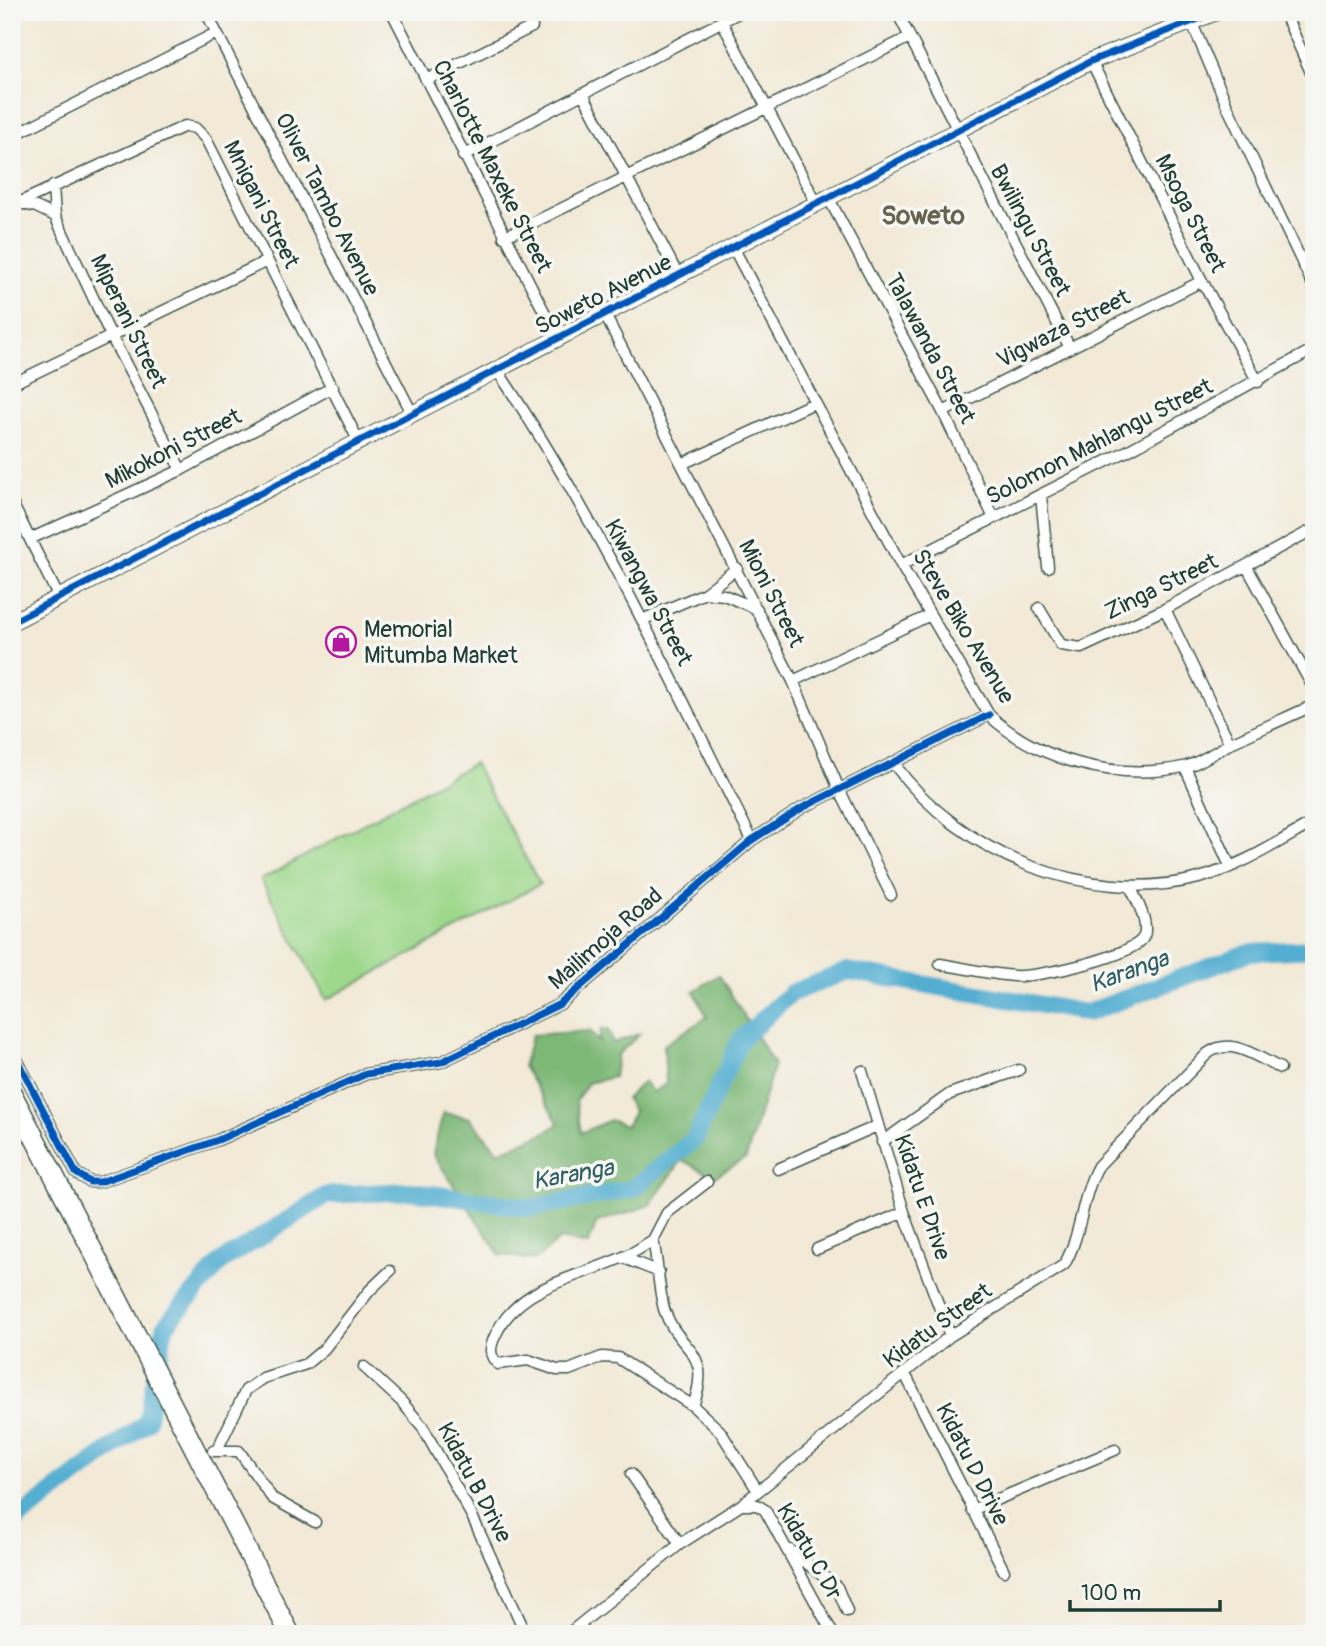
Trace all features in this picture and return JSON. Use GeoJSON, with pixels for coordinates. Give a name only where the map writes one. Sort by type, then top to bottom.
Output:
{"type":"FeatureCollection","features":[{"type":"Feature","properties":{"kind":"highway"},"geometry":{"type":"LineString","coordinates":[[12,1094],[138,1345],[290,1634]]}},
{"type":"Feature","properties":{"kind":"street","name":"Oliver Tambo Avenue"},"geometry":{"type":"LineString","coordinates":[[206,12],[413,415]]}},
{"type":"Feature","properties":{"kind":"street","name":"Charlotte Maxeke Street"},"geometry":{"type":"LineString","coordinates":[[392,12],[558,339]]}},
{"type":"Feature","properties":{"kind":"street"},"geometry":{"type":"LineString","coordinates":[[463,156],[740,12]]}},
{"type":"Feature","properties":{"kind":"street","name":"Bwilingu Street"},"geometry":{"type":"LineString","coordinates":[[897,12],[1070,348]]}},
{"type":"Feature","properties":{"kind":"street","name":"Soweto Avenue"},"geometry":{"type":"LineString","coordinates":[[12,622],[734,249],[1091,61],[1216,12]]}},
{"type":"Feature","properties":{"kind":"street"},"geometry":{"type":"LineString","coordinates":[[1284,12],[1314,79]]}},
{"type":"Feature","properties":{"kind":"street"},"geometry":{"type":"LineString","coordinates":[[1191,21],[1234,122],[1314,286]]}},
{"type":"Feature","properties":{"kind":"street","name":"Talawanda Street"},"geometry":{"type":"LineString","coordinates":[[722,22],[767,107],[943,412],[994,518]]}},
{"type":"Feature","properties":{"kind":"street"},"geometry":{"type":"LineString","coordinates":[[426,80],[532,27]]}},
{"type":"Feature","properties":{"kind":"street"},"geometry":{"type":"LineString","coordinates":[[12,136],[216,33]]}},
{"type":"Feature","properties":{"kind":"street"},"geometry":{"type":"LineString","coordinates":[[504,237],[910,37]]}},
{"type":"Feature","properties":{"kind":"street","name":"Msoga Street"},"geometry":{"type":"LineString","coordinates":[[1091,61],[1202,281],[1258,382]]}},
{"type":"Feature","properties":{"kind":"street"},"geometry":{"type":"LineString","coordinates":[[583,94],[679,276]]}},
{"type":"Feature","properties":{"kind":"street","name":"Mnigani Street"},"geometry":{"type":"LineString","coordinates":[[16,204],[185,126],[195,128],[206,139],[360,443]]}},
{"type":"Feature","properties":{"kind":"street","name":"Miperani Street"},"geometry":{"type":"LineString","coordinates":[[53,186],[55,216],[111,336],[181,470]]}},
{"type":"Feature","properties":{"kind":"street"},"geometry":{"type":"LineString","coordinates":[[16,204],[36,207],[55,216]]}},
{"type":"Feature","properties":{"kind":"street","name":"Steve Biko Avenue"},"geometry":{"type":"LineString","coordinates":[[734,249],[901,565],[989,715],[1009,734],[1047,753],[1090,766],[1140,771],[1185,767],[1314,705]]}},
{"type":"Feature","properties":{"kind":"street"},"geometry":{"type":"LineString","coordinates":[[12,384],[267,261]]}},
{"type":"Feature","properties":{"kind":"street","name":"Vigwaza Street"},"geometry":{"type":"LineString","coordinates":[[943,412],[1202,281]]}},
{"type":"Feature","properties":{"kind":"street","name":"Mioni Street"},"geometry":{"type":"LineString","coordinates":[[605,315],[684,463],[793,681],[839,789],[891,895]]}},
{"type":"Feature","properties":{"kind":"street","name":"Solomon Mahlangu Street"},"geometry":{"type":"LineString","coordinates":[[901,565],[1258,382],[1314,349]]}},
{"type":"Feature","properties":{"kind":"street","name":"Kiwangwa Street"},"geometry":{"type":"LineString","coordinates":[[497,370],[558,465],[642,620],[751,840]]}},
{"type":"Feature","properties":{"kind":"street","name":"Mikokoni Street"},"geometry":{"type":"LineString","coordinates":[[30,540],[181,470],[333,387]]}},
{"type":"Feature","properties":{"kind":"street"},"geometry":{"type":"LineString","coordinates":[[684,463],[814,403]]}},
{"type":"Feature","properties":{"kind":"street"},"geometry":{"type":"LineString","coordinates":[[1041,495],[1048,567]]}},
{"type":"Feature","properties":{"kind":"street"},"geometry":{"type":"LineString","coordinates":[[12,503],[59,598]]}},
{"type":"Feature","properties":{"kind":"street","name":"Zinga Street"},"geometry":{"type":"LineString","coordinates":[[1039,608],[1061,645],[1081,648],[1165,609],[1314,529]]}},
{"type":"Feature","properties":{"kind":"street"},"geometry":{"type":"LineString","coordinates":[[1247,567],[1314,690]]}},
{"type":"Feature","properties":{"kind":"street"},"geometry":{"type":"LineString","coordinates":[[642,620],[705,593],[737,568]]}},
{"type":"Feature","properties":{"kind":"street"},"geometry":{"type":"LineString","coordinates":[[705,593],[724,595],[757,609]]}},
{"type":"Feature","properties":{"kind":"street"},"geometry":{"type":"LineString","coordinates":[[1165,609],[1230,744]]}},
{"type":"Feature","properties":{"kind":"street"},"geometry":{"type":"LineString","coordinates":[[793,681],[930,615]]}},
{"type":"Feature","properties":{"kind":"street","name":"Mailimoja Road"},"geometry":{"type":"LineString","coordinates":[[12,1050],[75,1173],[90,1182],[100,1182],[218,1140],[366,1074],[448,1059],[560,1004],[751,840],[839,789],[989,715]]}},
{"type":"Feature","properties":{"kind":"street"},"geometry":{"type":"LineString","coordinates":[[894,764],[913,790],[939,815],[979,841],[1026,864],[1067,878],[1130,886],[1188,880],[1230,866],[1314,822]]}},
{"type":"Feature","properties":{"kind":"street"},"geometry":{"type":"LineString","coordinates":[[1185,767],[1230,866]]}},
{"type":"Feature","properties":{"kind":"street"},"geometry":{"type":"LineString","coordinates":[[940,964],[1014,976],[1031,975],[1128,950],[1143,940],[1146,930],[1130,886]]}},
{"type":"Feature","properties":{"kind":"street","name":"Kidatu Street"},"geometry":{"type":"LineString","coordinates":[[568,1634],[680,1544],[741,1505],[950,1336],[1064,1265],[1074,1247],[1089,1183],[1098,1166],[1207,1054],[1219,1045],[1231,1045],[1280,1068]]}},
{"type":"Feature","properties":{"kind":"street","name":"Kidatu E Drive"},"geometry":{"type":"LineString","coordinates":[[862,1070],[904,1212],[950,1336]]}},
{"type":"Feature","properties":{"kind":"street"},"geometry":{"type":"LineString","coordinates":[[882,1142],[950,1094],[1019,1070]]}},
{"type":"Feature","properties":{"kind":"street"},"geometry":{"type":"LineString","coordinates":[[778,1169],[877,1126]]}},
{"type":"Feature","properties":{"kind":"street"},"geometry":{"type":"LineString","coordinates":[[707,1182],[667,1213],[653,1240],[624,1258],[587,1269],[533,1294],[503,1322],[490,1346],[491,1355],[498,1364],[528,1360],[557,1370],[569,1370],[602,1357],[618,1358],[693,1406],[730,1443],[758,1491]]}},
{"type":"Feature","properties":{"kind":"street"},"geometry":{"type":"LineString","coordinates":[[817,1249],[904,1212]]}},
{"type":"Feature","properties":{"kind":"street"},"geometry":{"type":"LineString","coordinates":[[653,1240],[664,1309],[670,1322],[693,1352],[701,1370],[701,1385],[693,1406]]}},
{"type":"Feature","properties":{"kind":"street"},"geometry":{"type":"LineString","coordinates":[[624,1258],[659,1272]]}},
{"type":"Feature","properties":{"kind":"street"},"geometry":{"type":"LineString","coordinates":[[217,1450],[246,1390],[263,1378],[306,1364],[324,1349],[370,1290],[390,1271]]}},
{"type":"Feature","properties":{"kind":"street","name":"Kidatu B Drive"},"geometry":{"type":"LineString","coordinates":[[364,1367],[401,1401],[422,1426],[472,1517],[526,1634]]}},
{"type":"Feature","properties":{"kind":"street","name":"Kidatu D Drive"},"geometry":{"type":"LineString","coordinates":[[905,1374],[1004,1571]]}},
{"type":"Feature","properties":{"kind":"street"},"geometry":{"type":"LineString","coordinates":[[197,1456],[217,1450],[239,1451],[272,1498],[315,1522]]}},
{"type":"Feature","properties":{"kind":"street"},"geometry":{"type":"LineString","coordinates":[[972,1510],[1115,1450]]}},
{"type":"Feature","properties":{"kind":"street"},"geometry":{"type":"LineString","coordinates":[[631,1474],[680,1544]]}},
{"type":"Feature","properties":{"kind":"street","name":"Kidatu C Dr"},"geometry":{"type":"LineString","coordinates":[[741,1505],[757,1505],[765,1510],[833,1634]]}},
{"type":"Feature","properties":{"kind":"street"},"geometry":{"type":"LineString","coordinates":[[785,1546],[837,1587],[847,1611]]}},
{"type":"Feature","properties":{"kind":"green space"},"geometry":{"type":"Polygon","coordinates":[[[474,763],[540,884],[326,1000],[261,880],[474,763]]]}},
{"type":"Feature","properties":{"kind":"green space"},"geometry":{"type":"Polygon","coordinates":[[[719,975],[774,1065],[746,1158],[714,1177],[682,1160],[649,1206],[597,1222],[588,1245],[560,1239],[535,1260],[500,1255],[433,1154],[443,1113],[470,1118],[498,1152],[540,1135],[559,1124],[523,1066],[532,1035],[589,1031],[599,1042],[601,1029],[608,1030],[613,1043],[641,1033],[617,1055],[614,1077],[588,1083],[576,1101],[581,1133],[610,1120],[626,1126],[634,1112],[626,1099],[644,1081],[652,1092],[666,1084],[664,1045],[707,1017],[694,991],[719,975]]]}},
{"type":"Feature","properties":{"kind":"waterway","name":"Karanga"},"geometry":{"type":"LineString","coordinates":[[12,1523],[147,1422],[165,1326],[221,1262],[327,1195],[410,1191],[531,1208],[632,1189],[695,1139],[740,1040],[791,993],[848,971],[1087,1013],[1250,952],[1314,949]]}},
{"type":"Feature","properties":{"kind":"cycle path"},"geometry":{"type":"LineString","coordinates":[[12,622],[1091,61],[1216,12]]}},
{"type":"Feature","properties":{"kind":"cycle path"},"geometry":{"type":"LineString","coordinates":[[12,1050],[76,1173],[90,1182],[100,1182],[218,1140],[366,1074],[441,1062],[560,1004],[752,840],[802,808],[989,715]]}},
{"type":"Feature","properties":{"kind":"place","name":"Memorial Mitumba Market"},"geometry":{"type":"Point","coordinates":[341,642]}},
{"type":"Feature","properties":{"kind":"district","name":"Soweto"},"geometry":{"type":"Point","coordinates":[923,215]}}]}
